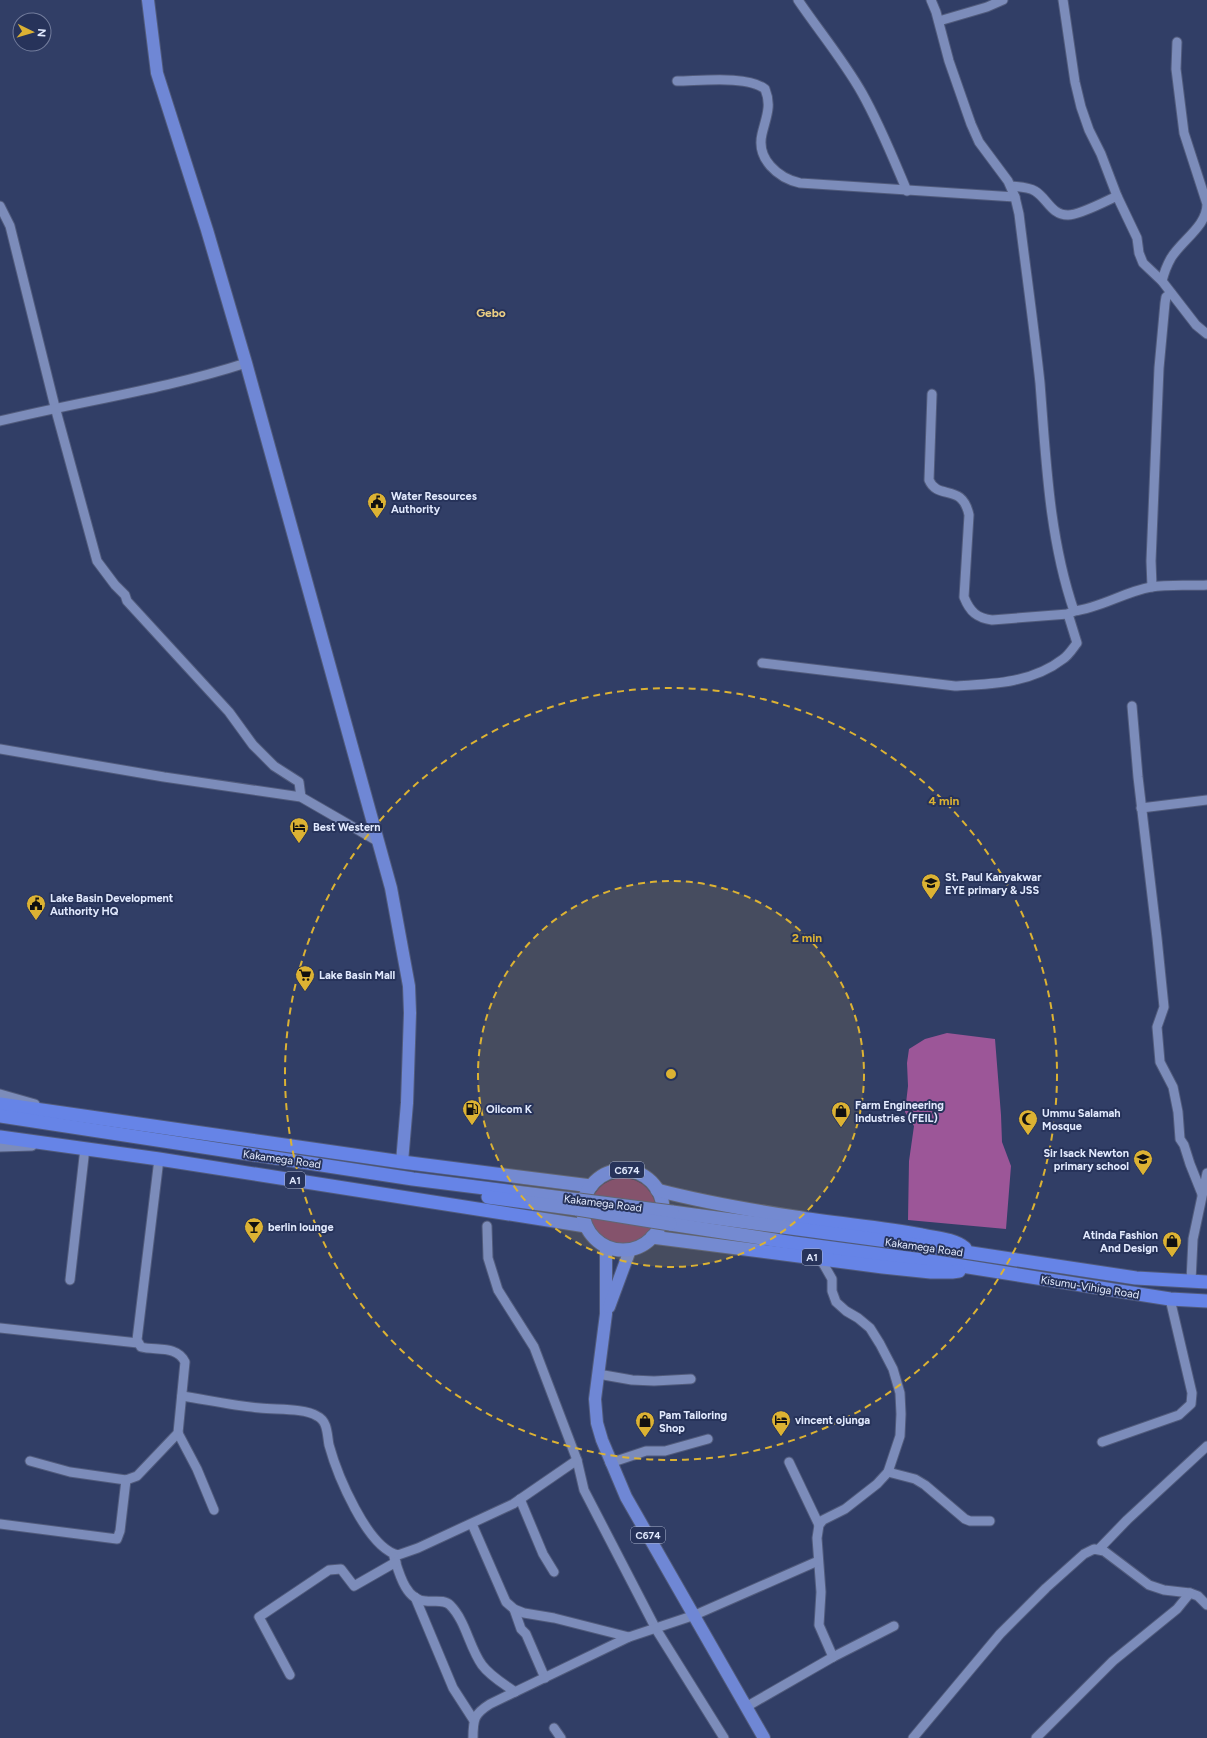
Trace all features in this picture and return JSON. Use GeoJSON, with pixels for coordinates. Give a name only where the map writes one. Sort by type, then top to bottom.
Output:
{"type":"FeatureCollection","features":[{"type":"Feature","properties":{"kind":"highway"},"geometry":{"type":"LineString","coordinates":[[0,1104],[402,1162],[591,1186]]}},
{"type":"Feature","properties":{"kind":"highway","name":"Kakamega Road"},"geometry":{"type":"LineString","coordinates":[[0,1116],[413,1179],[672,1212],[972,1253],[1136,1278],[1207,1282]]}},
{"type":"Feature","properties":{"kind":"highway","name":"Kakamega Road"},"geometry":{"type":"LineString","coordinates":[[0,1123],[162,1151],[577,1209],[794,1244],[973,1268]]}},
{"type":"Feature","properties":{"kind":"highway","name":"A1"},"geometry":{"type":"LineString","coordinates":[[0,1137],[159,1159],[586,1226]]}},
{"type":"Feature","properties":{"kind":"highway","name":"C674"},"geometry":{"type":"LineString","coordinates":[[606,1247],[595,1240],[583,1218],[583,1206],[586,1193],[591,1186],[603,1175],[615,1171],[627,1170],[650,1180],[658,1190]]}},
{"type":"Feature","properties":{"kind":"highway"},"geometry":{"type":"LineString","coordinates":[[606,1247],[618,1250],[630,1250],[642,1245],[652,1237],[659,1227],[662,1215],[662,1202],[658,1190]]}},
{"type":"Feature","properties":{"kind":"highway","name":"A1"},"geometry":{"type":"LineString","coordinates":[[658,1190],[691,1199],[796,1218],[902,1231],[942,1239],[960,1244],[972,1253]]}},
{"type":"Feature","properties":{"kind":"highway","name":"A1"},"geometry":{"type":"LineString","coordinates":[[652,1237],[931,1272],[952,1272],[973,1268]]}},
{"type":"Feature","properties":{"kind":"highway","name":"Kisumu-Vihiga Road"},"geometry":{"type":"LineString","coordinates":[[973,1268],[1170,1299],[1207,1301]]}},
{"type":"Feature","properties":{"kind":"main road"},"geometry":{"type":"LineString","coordinates":[[148,0],[157,73],[207,230],[246,363],[391,888],[409,986],[410,1013],[407,1103],[402,1162]]}},
{"type":"Feature","properties":{"kind":"main road","name":"C674"},"geometry":{"type":"LineString","coordinates":[[606,1247],[606,1314],[598,1374],[596,1399],[597,1423],[610,1463],[626,1497],[695,1615],[764,1738]]}},
{"type":"Feature","properties":{"kind":"main road","name":"C674"},"geometry":{"type":"LineString","coordinates":[[606,1314],[630,1250]]}},
{"type":"Feature","properties":{"kind":"street"},"geometry":{"type":"LineString","coordinates":[[798,0],[844,65],[862,94],[891,152],[907,191]]}},
{"type":"Feature","properties":{"kind":"street"},"geometry":{"type":"LineString","coordinates":[[762,663],[955,686],[1017,681],[1037,674],[1064,659],[1077,643],[1050,504],[1038,371],[1020,214],[1011,186],[979,142],[971,124],[949,61],[939,21],[931,0]]}},
{"type":"Feature","properties":{"kind":"street"},"geometry":{"type":"LineString","coordinates":[[939,21],[987,7],[1003,0]]}},
{"type":"Feature","properties":{"kind":"street"},"geometry":{"type":"LineString","coordinates":[[1063,0],[1075,82],[1081,107],[1089,130],[1101,154],[1117,196],[1137,238],[1139,253],[1143,263],[1162,281],[1196,325],[1207,334]]}},
{"type":"Feature","properties":{"kind":"street"},"geometry":{"type":"LineString","coordinates":[[1162,281],[1172,257],[1204,219],[1207,209],[1207,204],[1184,133],[1176,69],[1177,42]]}},
{"type":"Feature","properties":{"kind":"street"},"geometry":{"type":"LineString","coordinates":[[677,81],[735,80],[755,82],[765,89],[769,106],[768,117],[762,135],[762,154],[772,168],[790,181],[907,191],[1015,197]]}},
{"type":"Feature","properties":{"kind":"street"},"geometry":{"type":"LineString","coordinates":[[1011,186],[1031,189],[1037,192],[1052,209],[1068,215],[1076,214],[1117,196]]}},
{"type":"Feature","properties":{"kind":"street"},"geometry":{"type":"LineString","coordinates":[[0,206],[10,226],[55,407],[97,561],[115,585],[125,595],[127,601],[229,712],[253,745],[274,766],[299,782],[301,796]]}},
{"type":"Feature","properties":{"kind":"street"},"geometry":{"type":"LineString","coordinates":[[1152,587],[1159,368],[1165,303],[1166,297],[1171,293]]}},
{"type":"Feature","properties":{"kind":"street"},"geometry":{"type":"LineString","coordinates":[[0,421],[55,407],[207,376],[246,363]]}},
{"type":"Feature","properties":{"kind":"street"},"geometry":{"type":"LineString","coordinates":[[932,394],[929,480],[932,486],[937,489],[959,496],[964,500],[967,507],[969,515],[964,597],[968,607],[974,614],[981,618],[992,620],[1071,613],[1093,607],[1123,595],[1152,587],[1207,585]]}},
{"type":"Feature","properties":{"kind":"street"},"geometry":{"type":"LineString","coordinates":[[1132,706],[1141,808],[1164,1008],[1157,1028],[1160,1062],[1173,1087],[1178,1112],[1180,1139],[1184,1145],[1202,1194]]}},
{"type":"Feature","properties":{"kind":"street"},"geometry":{"type":"LineString","coordinates":[[0,749],[164,777],[301,796],[378,841]]}},
{"type":"Feature","properties":{"kind":"street"},"geometry":{"type":"LineString","coordinates":[[1141,808],[1207,800]]}},
{"type":"Feature","properties":{"kind":"street"},"geometry":{"type":"LineString","coordinates":[[0,1094],[63,1113]]}},
{"type":"Feature","properties":{"kind":"street"},"geometry":{"type":"LineString","coordinates":[[0,1147],[59,1144]]}},
{"type":"Feature","properties":{"kind":"street"},"geometry":{"type":"LineString","coordinates":[[70,1280],[86,1148]]}},
{"type":"Feature","properties":{"kind":"street"},"geometry":{"type":"LineString","coordinates":[[138,1343],[159,1159]]}},
{"type":"Feature","properties":{"kind":"street"},"geometry":{"type":"LineString","coordinates":[[1191,1281],[1193,1239],[1207,1174]]}},
{"type":"Feature","properties":{"kind":"street"},"geometry":{"type":"LineString","coordinates":[[487,1226],[488,1258],[498,1290],[534,1347],[577,1460],[584,1490],[656,1629],[724,1738]]}},
{"type":"Feature","properties":{"kind":"street"},"geometry":{"type":"LineString","coordinates":[[820,1258],[832,1280],[832,1291],[836,1302],[870,1328],[893,1369],[900,1394],[900,1436],[888,1472],[877,1484],[845,1509],[823,1520],[819,1525],[817,1538],[821,1592],[820,1625],[833,1656]]}},
{"type":"Feature","properties":{"kind":"street"},"geometry":{"type":"LineString","coordinates":[[1102,1442],[1179,1415],[1191,1404],[1192,1393],[1170,1299]]}},
{"type":"Feature","properties":{"kind":"street"},"geometry":{"type":"LineString","coordinates":[[0,1328],[138,1343],[139,1346],[144,1348],[174,1351],[183,1358],[185,1362],[178,1433],[214,1510]]}},
{"type":"Feature","properties":{"kind":"street"},"geometry":{"type":"LineString","coordinates":[[598,1374],[632,1380],[654,1381],[691,1379]]}},
{"type":"Feature","properties":{"kind":"street"},"geometry":{"type":"LineString","coordinates":[[182,1396],[259,1408],[304,1412],[316,1415],[322,1419],[342,1482],[359,1515],[381,1546],[394,1558],[403,1584],[415,1597],[453,1688],[474,1719]]}},
{"type":"Feature","properties":{"kind":"street"},"geometry":{"type":"LineString","coordinates":[[30,1461],[70,1472],[126,1480],[137,1476],[178,1433]]}},
{"type":"Feature","properties":{"kind":"street"},"geometry":{"type":"LineString","coordinates":[[610,1463],[646,1451],[665,1451],[708,1439]]}},
{"type":"Feature","properties":{"kind":"street"},"geometry":{"type":"LineString","coordinates":[[1099,1549],[1127,1520],[1207,1446]]}},
{"type":"Feature","properties":{"kind":"street"},"geometry":{"type":"LineString","coordinates":[[290,1675],[259,1617],[329,1570],[341,1568],[354,1586],[394,1558],[472,1524],[520,1499],[577,1460]]}},
{"type":"Feature","properties":{"kind":"street"},"geometry":{"type":"LineString","coordinates":[[789,1462],[819,1525]]}},
{"type":"Feature","properties":{"kind":"street"},"geometry":{"type":"LineString","coordinates":[[888,1472],[915,1480],[924,1485],[965,1519],[970,1521],[990,1521]]}},
{"type":"Feature","properties":{"kind":"street"},"geometry":{"type":"LineString","coordinates":[[0,1524],[117,1538],[120,1531],[126,1480]]}},
{"type":"Feature","properties":{"kind":"street"},"geometry":{"type":"LineString","coordinates":[[520,1499],[543,1554],[554,1572]]}},
{"type":"Feature","properties":{"kind":"street"},"geometry":{"type":"LineString","coordinates":[[472,1524],[506,1602],[514,1609],[524,1613],[554,1618],[629,1637]]}},
{"type":"Feature","properties":{"kind":"street"},"geometry":{"type":"LineString","coordinates":[[913,1738],[1000,1634],[1084,1554],[1089,1551],[1099,1549],[1104,1551],[1149,1585],[1164,1590],[1190,1593],[1198,1596],[1207,1605]]}},
{"type":"Feature","properties":{"kind":"street"},"geometry":{"type":"LineString","coordinates":[[473,1738],[474,1719],[480,1710],[515,1692],[629,1637],[695,1615],[818,1561]]}},
{"type":"Feature","properties":{"kind":"street"},"geometry":{"type":"LineString","coordinates":[[1036,1738],[1113,1661],[1177,1609],[1190,1593]]}},
{"type":"Feature","properties":{"kind":"street"},"geometry":{"type":"LineString","coordinates":[[415,1597],[425,1602],[439,1601],[449,1604],[458,1616],[482,1665],[492,1675],[515,1692]]}},
{"type":"Feature","properties":{"kind":"street"},"geometry":{"type":"LineString","coordinates":[[514,1609],[521,1629],[526,1634],[545,1678]]}},
{"type":"Feature","properties":{"kind":"street"},"geometry":{"type":"LineString","coordinates":[[746,1707],[833,1656],[894,1626]]}},
{"type":"Feature","properties":{"kind":"street"},"geometry":{"type":"LineString","coordinates":[[554,1728],[561,1738]]}},
{"type":"Feature","properties":{"kind":"shaded area"},"geometry":{"type":"Polygon","coordinates":[[[947,1033],[995,1039],[1002,1142],[1011,1166],[1006,1229],[908,1220],[909,1161],[914,1126],[905,1112],[908,1086],[907,1063],[909,1049],[925,1039],[947,1033]]]}},
{"type":"Feature","properties":{"kind":"shaded area"},"geometry":{"type":"Polygon","coordinates":[[[616,1178],[630,1178],[642,1183],[651,1192],[656,1204],[654,1224],[647,1235],[630,1244],[616,1244],[604,1239],[595,1230],[590,1218],[590,1204],[595,1192],[604,1183],[616,1178]]]}},
{"type":"Feature","properties":{"kind":"place","name":"Water Resources Authority"},"geometry":{"type":"Point","coordinates":[377,519]}},
{"type":"Feature","properties":{"kind":"place","name":"Best Western"},"geometry":{"type":"Point","coordinates":[299,844]}},
{"type":"Feature","properties":{"kind":"place","name":"St. Paul Kanyakwar EYE primary & JSS"},"geometry":{"type":"Point","coordinates":[931,900]}},
{"type":"Feature","properties":{"kind":"place","name":"Lake Basin Development Authority HQ"},"geometry":{"type":"Point","coordinates":[36,921]}},
{"type":"Feature","properties":{"kind":"place","name":"Lake Basin Mall"},"geometry":{"type":"Point","coordinates":[305,992]}},
{"type":"Feature","properties":{"kind":"place","name":"Oilcom K"},"geometry":{"type":"Point","coordinates":[472,1126]}},
{"type":"Feature","properties":{"kind":"place","name":"Farm Engineering Industries (FEIL)"},"geometry":{"type":"Point","coordinates":[841,1128]}},
{"type":"Feature","properties":{"kind":"place","name":"Ummu Salamah Mosque"},"geometry":{"type":"Point","coordinates":[1028,1136]}},
{"type":"Feature","properties":{"kind":"place","name":"Sir Isack Newton primary school"},"geometry":{"type":"Point","coordinates":[1143,1176]}},
{"type":"Feature","properties":{"kind":"place","name":"berlin lounge"},"geometry":{"type":"Point","coordinates":[254,1244]}},
{"type":"Feature","properties":{"kind":"place","name":"Atinda Fashion And Design"},"geometry":{"type":"Point","coordinates":[1172,1258]}},
{"type":"Feature","properties":{"kind":"place","name":"vincent ojunga"},"geometry":{"type":"Point","coordinates":[781,1437]}},
{"type":"Feature","properties":{"kind":"place","name":"Pam Tailoring Shop"},"geometry":{"type":"Point","coordinates":[645,1438]}},
{"type":"Feature","properties":{"kind":"district","name":"Gebo"},"geometry":{"type":"Point","coordinates":[491,313]}}]}
